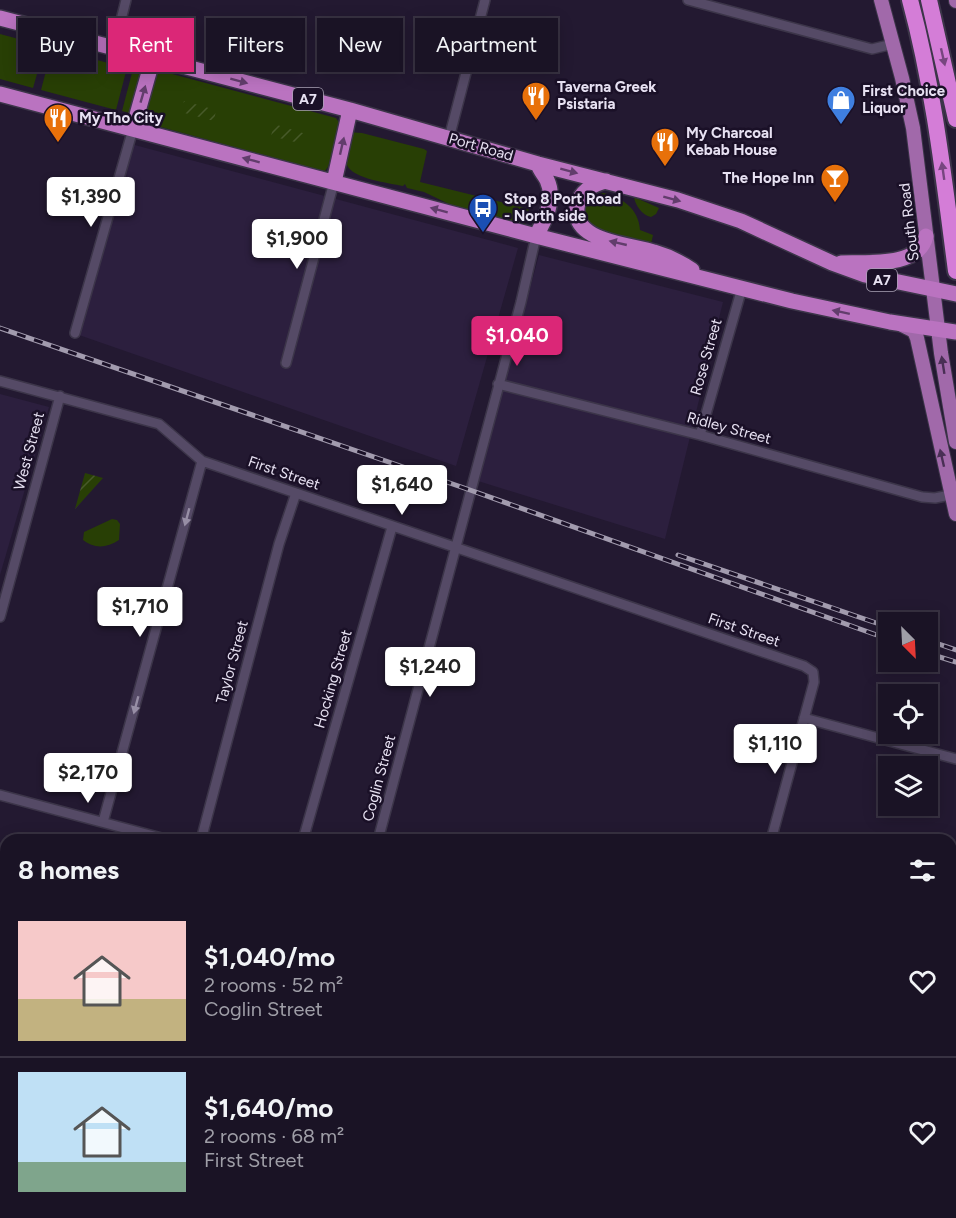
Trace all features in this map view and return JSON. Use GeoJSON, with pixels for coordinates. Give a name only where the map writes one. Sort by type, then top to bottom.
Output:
{"type":"FeatureCollection","features":[{"type":"Feature","properties":{"kind":"highway"},"geometry":{"type":"LineString","coordinates":[[910,0],[937,130],[956,271]]}},
{"type":"Feature","properties":{"kind":"highway"},"geometry":{"type":"LineString","coordinates":[[929,0],[956,119]]}},
{"type":"Feature","properties":{"kind":"highway","name":"Port Road"},"geometry":{"type":"LineString","coordinates":[[0,18],[108,46]]}},
{"type":"Feature","properties":{"kind":"highway","name":"Port Road"},"geometry":{"type":"LineString","coordinates":[[194,69],[350,110],[538,164],[678,200],[741,221],[832,263],[875,278],[945,292]]}},
{"type":"Feature","properties":{"kind":"highway"},"geometry":{"type":"LineString","coordinates":[[133,129],[149,72]]}},
{"type":"Feature","properties":{"kind":"highway"},"geometry":{"type":"LineString","coordinates":[[0,94],[536,236],[792,301],[949,332]]}},
{"type":"Feature","properties":{"kind":"highway"},"geometry":{"type":"LineString","coordinates":[[334,182],[350,110]]}},
{"type":"Feature","properties":{"kind":"highway"},"geometry":{"type":"LineString","coordinates":[[536,236],[546,216],[551,191],[547,178],[540,172],[538,164]]}},
{"type":"Feature","properties":{"kind":"highway"},"geometry":{"type":"LineString","coordinates":[[606,181],[591,187],[581,195],[577,215],[586,231],[600,238],[665,255],[711,280]]}},
{"type":"Feature","properties":{"kind":"highway"},"geometry":{"type":"LineString","coordinates":[[832,263],[906,258],[920,250],[926,236]]}},
{"type":"Feature","properties":{"kind":"main road","name":"South Road"},"geometry":{"type":"LineString","coordinates":[[881,0],[913,128],[926,236],[945,292],[956,442]]}},
{"type":"Feature","properties":{"kind":"main road"},"geometry":{"type":"LineString","coordinates":[[890,322],[909,328],[917,338],[956,514]]}},
{"type":"Feature","properties":{"kind":"street"},"geometry":{"type":"LineString","coordinates":[[122,18],[126,0]]}},
{"type":"Feature","properties":{"kind":"street"},"geometry":{"type":"LineString","coordinates":[[449,138],[485,0]]}},
{"type":"Feature","properties":{"kind":"street"},"geometry":{"type":"LineString","coordinates":[[688,0],[872,49],[893,44]]}},
{"type":"Feature","properties":{"kind":"street"},"geometry":{"type":"LineString","coordinates":[[75,333],[133,129]]}},
{"type":"Feature","properties":{"kind":"street"},"geometry":{"type":"LineString","coordinates":[[286,363],[334,182]]}},
{"type":"Feature","properties":{"kind":"street","name":"Coglin Street"},"geometry":{"type":"LineString","coordinates":[[380,834],[536,236]]}},
{"type":"Feature","properties":{"kind":"street","name":"Rose Street"},"geometry":{"type":"LineString","coordinates":[[700,435],[742,288]]}},
{"type":"Feature","properties":{"kind":"street","name":"First Street"},"geometry":{"type":"LineString","coordinates":[[0,381],[159,424],[202,460],[392,527],[804,666],[813,672],[814,682],[804,718]]}},
{"type":"Feature","properties":{"kind":"street","name":"Ridley Street"},"geometry":{"type":"LineString","coordinates":[[498,384],[700,435],[922,496],[932,498],[951,495]]}},
{"type":"Feature","properties":{"kind":"street","name":"West Street"},"geometry":{"type":"LineString","coordinates":[[0,617],[60,396]]}},
{"type":"Feature","properties":{"kind":"street"},"geometry":{"type":"LineString","coordinates":[[103,822],[202,460]]}},
{"type":"Feature","properties":{"kind":"street","name":"Taylor Street"},"geometry":{"type":"LineString","coordinates":[[203,834],[279,544],[296,493]]}},
{"type":"Feature","properties":{"kind":"street","name":"Hocking Street"},"geometry":{"type":"LineString","coordinates":[[305,834],[392,527]]}},
{"type":"Feature","properties":{"kind":"street"},"geometry":{"type":"LineString","coordinates":[[773,834],[804,718],[956,759]]}},
{"type":"Feature","properties":{"kind":"street"},"geometry":{"type":"LineString","coordinates":[[0,795],[148,834]]}},
{"type":"Feature","properties":{"kind":"street"},"geometry":{"type":"LineString","coordinates":[[0,1194],[0,1203]]}},
{"type":"Feature","properties":{"kind":"shaded area"},"geometry":{"type":"Polygon","coordinates":[[[131,144],[518,248],[456,466],[79,335],[131,144]]]}},
{"type":"Feature","properties":{"kind":"shaded area"},"geometry":{"type":"Polygon","coordinates":[[[539,255],[723,302],[665,539],[478,481],[539,255]]]}},
{"type":"Feature","properties":{"kind":"shaded area"},"geometry":{"type":"Polygon","coordinates":[[[0,394],[49,407],[0,575],[0,394]]]}},
{"type":"Feature","properties":{"kind":"green space"},"geometry":{"type":"Polygon","coordinates":[[[0,34],[18,39],[18,72],[38,72],[33,88],[0,79],[0,34]]]}},
{"type":"Feature","properties":{"kind":"green space"},"geometry":{"type":"Polygon","coordinates":[[[96,60],[108,63],[108,72],[126,72],[116,110],[41,90],[46,72],[96,72],[96,60]]]}},
{"type":"Feature","properties":{"kind":"green space"},"geometry":{"type":"Polygon","coordinates":[[[132,72],[141,72],[129,113],[122,111],[132,72]]]}},
{"type":"Feature","properties":{"kind":"green space"},"geometry":{"type":"Polygon","coordinates":[[[165,72],[336,118],[340,124],[328,167],[325,171],[308,167],[146,123],[142,119],[155,73],[165,72]]]}},
{"type":"Feature","properties":{"kind":"green space"},"geometry":{"type":"Polygon","coordinates":[[[184,101],[216,110],[214,121],[181,112],[184,101]]]}},
{"type":"Feature","properties":{"kind":"green space"},"geometry":{"type":"Polygon","coordinates":[[[274,124],[306,134],[303,144],[271,136],[274,124]]]}},
{"type":"Feature","properties":{"kind":"green space"},"geometry":{"type":"Polygon","coordinates":[[[348,132],[362,133],[424,149],[427,151],[420,182],[529,209],[525,224],[451,205],[424,192],[407,188],[405,184],[403,186],[381,182],[356,174],[346,161],[348,132]]]}},
{"type":"Feature","properties":{"kind":"green space"},"geometry":{"type":"Polygon","coordinates":[[[603,193],[623,201],[633,210],[640,230],[653,235],[651,244],[610,235],[591,225],[586,218],[584,206],[590,198],[603,193]]]}},
{"type":"Feature","properties":{"kind":"green space"},"geometry":{"type":"Polygon","coordinates":[[[634,197],[659,208],[656,214],[651,217],[642,212],[634,197]]]}},
{"type":"Feature","properties":{"kind":"green space"},"geometry":{"type":"Polygon","coordinates":[[[85,473],[103,478],[75,509],[85,473]]]}},
{"type":"Feature","properties":{"kind":"green space"},"geometry":{"type":"Polygon","coordinates":[[[112,519],[117,520],[120,524],[119,540],[110,545],[101,546],[92,545],[83,540],[84,532],[112,519]]]}},
{"type":"Feature","properties":{"kind":"railway"},"geometry":{"type":"LineString","coordinates":[[0,328],[470,490],[878,635]]}},
{"type":"Feature","properties":{"kind":"railway"},"geometry":{"type":"LineString","coordinates":[[678,555],[878,624]]}},
{"type":"Feature","properties":{"kind":"railway"},"geometry":{"type":"LineString","coordinates":[[938,644],[956,650]]}},
{"type":"Feature","properties":{"kind":"railway"},"geometry":{"type":"LineString","coordinates":[[938,656],[956,662]]}},
{"type":"Feature","properties":{"kind":"place","name":"Taverna Greek Psistaria"},"geometry":{"type":"Point","coordinates":[536,122]}},
{"type":"Feature","properties":{"kind":"place","name":"First Choice Liquor"},"geometry":{"type":"Point","coordinates":[841,126]}},
{"type":"Feature","properties":{"kind":"place","name":"My Tho City"},"geometry":{"type":"Point","coordinates":[58,144]}},
{"type":"Feature","properties":{"kind":"place","name":"My Charcoal Kebab House"},"geometry":{"type":"Point","coordinates":[665,168]}},
{"type":"Feature","properties":{"kind":"place","name":"The Hope Inn"},"geometry":{"type":"Point","coordinates":[835,204]}},
{"type":"Feature","properties":{"kind":"place","name":"Stop 8 Port Road - North side"},"geometry":{"type":"Point","coordinates":[483,234]}}]}
